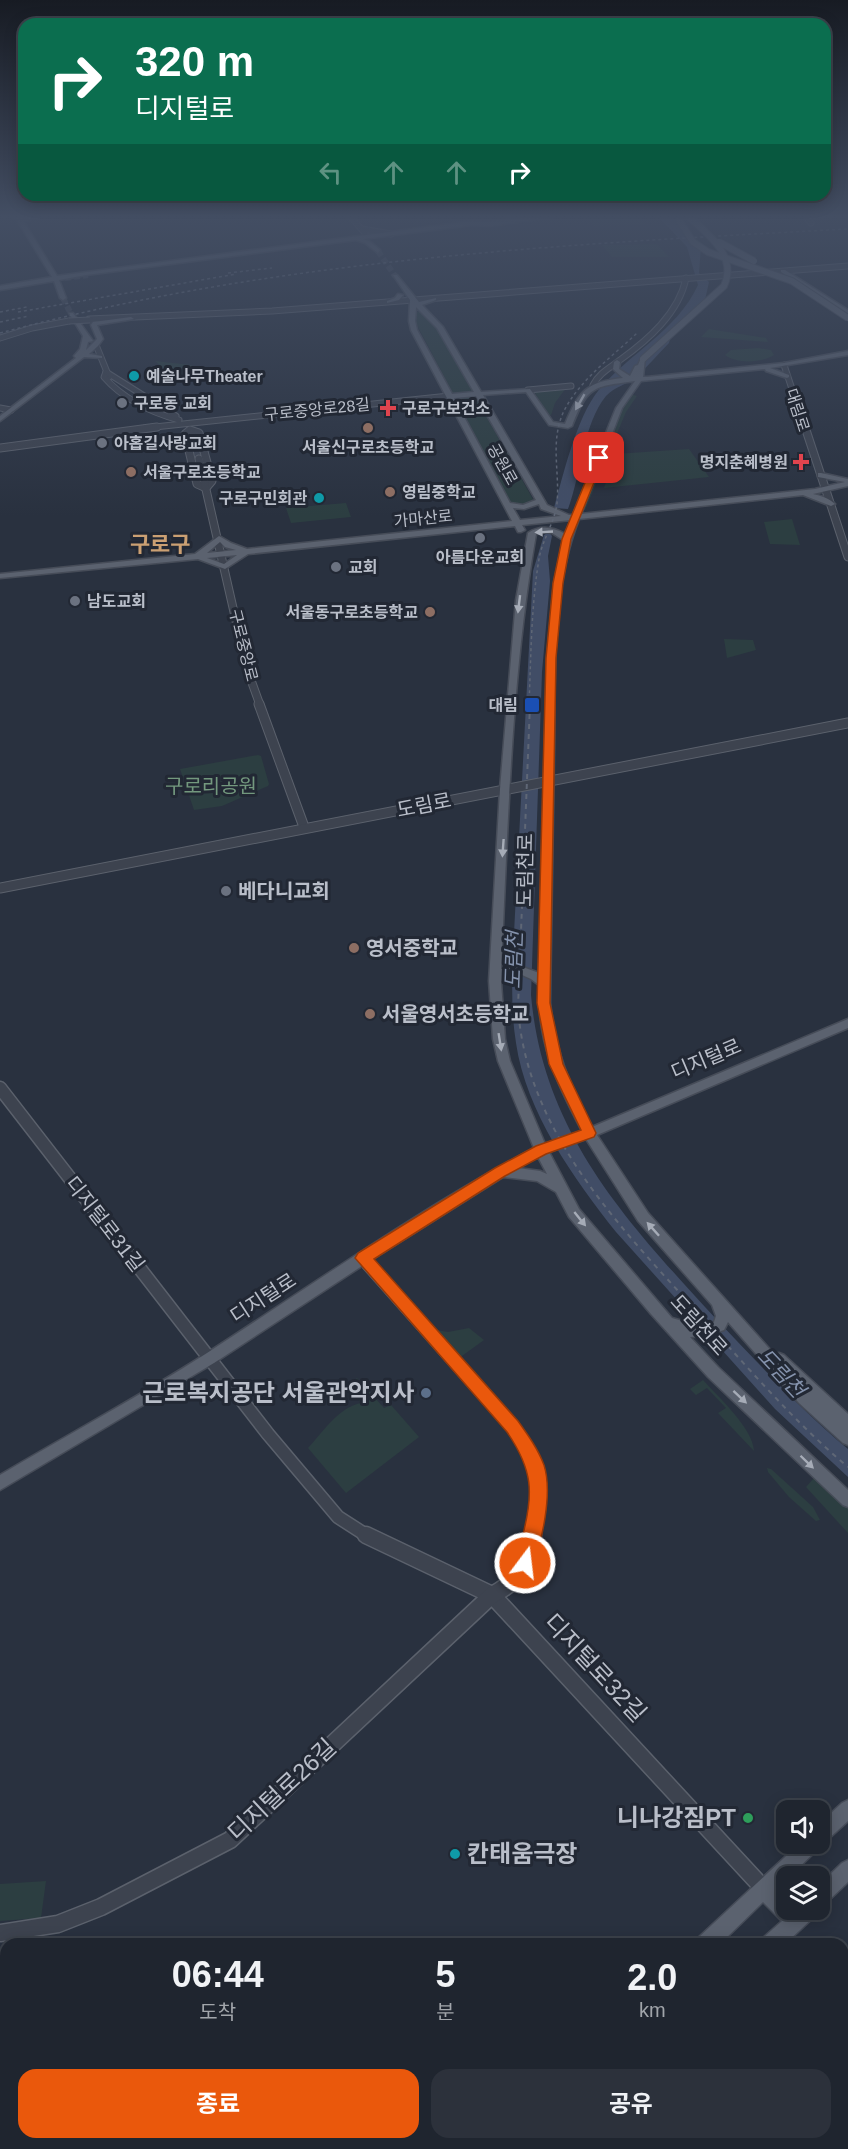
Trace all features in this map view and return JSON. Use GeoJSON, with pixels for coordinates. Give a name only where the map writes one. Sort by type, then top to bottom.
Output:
{"type":"FeatureCollection","features":[{"type":"Feature","properties":{"kind":"main road","name":"공원로"},"geometry":{"type":"LineString","coordinates":[[414,315],[414,330],[518,523]]}},
{"type":"Feature","properties":{"kind":"main road","name":"공원로"},"geometry":{"type":"LineString","coordinates":[[430,315],[440,327],[540,501],[548,510],[576,517]]}},
{"type":"Feature","properties":{"kind":"main road","name":"도림천로"},"geometry":{"type":"LineString","coordinates":[[692,315],[643,359],[633,390],[619,408],[567,539],[558,583],[551,658],[545,781],[542,982],[545,1014],[556,1064],[585,1134],[642,1217],[804,1398],[848,1438]]}},
{"type":"Feature","properties":{"kind":"main road"},"geometry":{"type":"LineString","coordinates":[[69,319],[84,320]]}},
{"type":"Feature","properties":{"kind":"main road"},"geometry":{"type":"LineString","coordinates":[[0,419],[4,410],[96,345],[100,339],[95,323],[131,319]]}},
{"type":"Feature","properties":{"kind":"main road"},"geometry":{"type":"LineString","coordinates":[[84,320],[96,345]]}},
{"type":"Feature","properties":{"kind":"main road"},"geometry":{"type":"LineString","coordinates":[[82,354],[86,336],[84,320]]}},
{"type":"Feature","properties":{"kind":"main road"},"geometry":{"type":"LineString","coordinates":[[86,336],[96,345]]}},
{"type":"Feature","properties":{"kind":"main road"},"geometry":{"type":"LineString","coordinates":[[449,396],[528,390],[551,424],[568,426],[583,395],[595,384],[649,377],[784,366],[818,357],[848,353]]}},
{"type":"Feature","properties":{"kind":"main road"},"geometry":{"type":"LineString","coordinates":[[82,354],[100,357]]}},
{"type":"Feature","properties":{"kind":"main road"},"geometry":{"type":"LineString","coordinates":[[758,368],[788,378],[799,363]]}},
{"type":"Feature","properties":{"kind":"main road"},"geometry":{"type":"LineString","coordinates":[[616,366],[626,372],[639,369],[649,377]]}},
{"type":"Feature","properties":{"kind":"main road"},"geometry":{"type":"LineString","coordinates":[[616,366],[620,374],[635,379]]}},
{"type":"Feature","properties":{"kind":"main road"},"geometry":{"type":"LineString","coordinates":[[444,386],[464,387],[472,383]]}},
{"type":"Feature","properties":{"kind":"main road"},"geometry":{"type":"LineString","coordinates":[[595,384],[633,390]]}},
{"type":"Feature","properties":{"kind":"main road"},"geometry":{"type":"LineString","coordinates":[[511,392],[533,399]]}},
{"type":"Feature","properties":{"kind":"main road"},"geometry":{"type":"LineString","coordinates":[[454,406],[468,402],[484,403],[493,393]]}},
{"type":"Feature","properties":{"kind":"main road"},"geometry":{"type":"LineString","coordinates":[[821,474],[848,482]]}},
{"type":"Feature","properties":{"kind":"main road","name":"가마산로"},"geometry":{"type":"LineString","coordinates":[[0,576],[799,493],[826,489],[848,482]]}},
{"type":"Feature","properties":{"kind":"main road"},"geometry":{"type":"LineString","coordinates":[[799,493],[818,497],[831,504]]}},
{"type":"Feature","properties":{"kind":"main road","name":"공원로"},"geometry":{"type":"LineString","coordinates":[[510,508],[524,507],[540,501]]}},
{"type":"Feature","properties":{"kind":"main road"},"geometry":{"type":"LineString","coordinates":[[529,546],[518,523],[536,511],[540,501]]}},
{"type":"Feature","properties":{"kind":"main road"},"geometry":{"type":"LineString","coordinates":[[495,525],[505,520],[510,508]]}},
{"type":"Feature","properties":{"kind":"main road"},"geometry":{"type":"LineString","coordinates":[[495,525],[523,532]]}},
{"type":"Feature","properties":{"kind":"main road"},"geometry":{"type":"LineString","coordinates":[[529,546],[532,533],[540,530],[555,531],[567,539]]}},
{"type":"Feature","properties":{"kind":"main road"},"geometry":{"type":"LineString","coordinates":[[195,557],[211,548],[219,538],[231,546],[251,551]]}},
{"type":"Feature","properties":{"kind":"main road","name":"도림천로"},"geometry":{"type":"LineString","coordinates":[[529,546],[520,600],[497,978],[499,1039],[504,1061],[545,1149],[559,1188],[581,1221],[713,1372],[848,1500]]}},
{"type":"Feature","properties":{"kind":"main road"},"geometry":{"type":"LineString","coordinates":[[195,557],[225,567],[236,558],[251,551]]}},
{"type":"Feature","properties":{"kind":"main road"},"geometry":{"type":"LineString","coordinates":[[497,978],[510,970],[520,970],[530,972],[542,982]]}},
{"type":"Feature","properties":{"kind":"main road","name":"디지털로"},"geometry":{"type":"LineString","coordinates":[[0,1483],[209,1359],[500,1172],[545,1149],[848,1023]]}},
{"type":"Feature","properties":{"kind":"main road"},"geometry":{"type":"LineString","coordinates":[[500,1172],[522,1172],[540,1176],[559,1188]]}},
{"type":"Feature","properties":{"kind":"main road"},"geometry":{"type":"LineString","coordinates":[[677,1255],[815,1395],[848,1424]]}},
{"type":"Feature","properties":{"kind":"main road"},"geometry":{"type":"LineString","coordinates":[[667,1321],[686,1331],[704,1333],[719,1326],[723,1316],[719,1302]]}},
{"type":"Feature","properties":{"kind":"main road"},"geometry":{"type":"LineString","coordinates":[[830,1826],[848,1809]]}},
{"type":"Feature","properties":{"kind":"main road"},"geometry":{"type":"LineString","coordinates":[[712,1938],[800,1854]]}},
{"type":"Feature","properties":{"kind":"main road"},"geometry":{"type":"LineString","coordinates":[[830,1887],[848,1869]]}},
{"type":"Feature","properties":{"kind":"main road","name":"디지털로32길"},"geometry":{"type":"LineString","coordinates":[[763,1888],[776,1897]]}},
{"type":"Feature","properties":{"kind":"main road"},"geometry":{"type":"LineString","coordinates":[[777,1938],[795,1920]]}},
{"type":"Feature","properties":{"kind":"street"},"geometry":{"type":"LineString","coordinates":[[84,320],[182,315]]}},
{"type":"Feature","properties":{"kind":"street"},"geometry":{"type":"LineString","coordinates":[[595,384],[594,380],[616,366],[669,315]]}},
{"type":"Feature","properties":{"kind":"street"},"geometry":{"type":"LineString","coordinates":[[0,337],[69,319],[140,318]]}},
{"type":"Feature","properties":{"kind":"street"},"geometry":{"type":"LineString","coordinates":[[96,345],[106,372],[142,400],[167,417],[195,428],[200,422]]}},
{"type":"Feature","properties":{"kind":"street","name":"대림로"},"geometry":{"type":"LineString","coordinates":[[784,366],[848,557]]}},
{"type":"Feature","properties":{"kind":"street"},"geometry":{"type":"LineString","coordinates":[[106,372],[104,378],[108,383],[199,433],[198,455]]}},
{"type":"Feature","properties":{"kind":"street"},"geometry":{"type":"LineString","coordinates":[[528,390],[571,386]]}},
{"type":"Feature","properties":{"kind":"street","name":"구로중앙로28길"},"geometry":{"type":"LineString","coordinates":[[185,424],[449,396]]}},
{"type":"Feature","properties":{"kind":"street"},"geometry":{"type":"LineString","coordinates":[[153,427],[165,422],[167,417]]}},
{"type":"Feature","properties":{"kind":"street"},"geometry":{"type":"LineString","coordinates":[[0,448],[64,439],[69,436],[208,421]]}},
{"type":"Feature","properties":{"kind":"street"},"geometry":{"type":"LineString","coordinates":[[185,424],[185,434],[198,455]]}},
{"type":"Feature","properties":{"kind":"street","name":"구로중앙로"},"geometry":{"type":"LineString","coordinates":[[198,455],[219,538],[247,669],[304,828]]}},
{"type":"Feature","properties":{"kind":"street","name":"도림로"},"geometry":{"type":"LineString","coordinates":[[0,888],[848,723]]}},
{"type":"Feature","properties":{"kind":"street","name":"디지털로31길"},"geometry":{"type":"LineString","coordinates":[[0,1089],[209,1359]]}},
{"type":"Feature","properties":{"kind":"street","name":"디지털로26길"},"geometry":{"type":"LineString","coordinates":[[0,1933],[58,1924],[101,1907],[230,1840],[492,1595],[514,1582],[525,1563],[534,1529],[538,1494],[534,1460],[513,1426],[363,1258]]}},
{"type":"Feature","properties":{"kind":"street","name":"디지털로32길"},"geometry":{"type":"LineString","coordinates":[[209,1359],[338,1517],[362,1533],[492,1595],[763,1888]]}},
{"type":"Feature","properties":{"kind":"green space"},"geometry":{"type":"Polygon","coordinates":[[[417,315],[424,315],[437,329],[534,501],[532,503],[517,505],[511,503],[416,322],[417,315]]]}},
{"type":"Feature","properties":{"kind":"green space"},"geometry":{"type":"Polygon","coordinates":[[[709,329],[766,338],[768,342],[701,337],[709,329]]]}},
{"type":"Feature","properties":{"kind":"green space"},"geometry":{"type":"Polygon","coordinates":[[[758,348],[771,350],[774,355],[763,360],[749,361],[736,360],[725,355],[731,350],[758,348]]]}},
{"type":"Feature","properties":{"kind":"green space"},"geometry":{"type":"Polygon","coordinates":[[[155,361],[191,365],[195,367],[176,380],[155,361]]]}},
{"type":"Feature","properties":{"kind":"green space"},"geometry":{"type":"Polygon","coordinates":[[[566,388],[555,403],[551,415],[547,415],[534,391],[566,388]]]}},
{"type":"Feature","properties":{"kind":"green space"},"geometry":{"type":"Polygon","coordinates":[[[631,394],[637,396],[626,412],[585,510],[581,510],[621,409],[631,394]]]}},
{"type":"Feature","properties":{"kind":"green space"},"geometry":{"type":"Polygon","coordinates":[[[689,449],[709,477],[604,488],[615,454],[689,449]]]}},
{"type":"Feature","properties":{"kind":"green space"},"geometry":{"type":"Polygon","coordinates":[[[346,503],[351,517],[291,523],[286,508],[346,503]]]}},
{"type":"Feature","properties":{"kind":"green space"},"geometry":{"type":"Polygon","coordinates":[[[792,519],[800,545],[770,544],[764,522],[792,519]]]}},
{"type":"Feature","properties":{"kind":"green space"},"geometry":{"type":"Polygon","coordinates":[[[724,639],[753,640],[756,650],[727,658],[724,639]]]}},
{"type":"Feature","properties":{"kind":"green space","name":"구로리공원"},"geometry":{"type":"Polygon","coordinates":[[[261,756],[268,786],[222,806],[194,810],[180,769],[261,756]]]}},
{"type":"Feature","properties":{"kind":"green space"},"geometry":{"type":"Polygon","coordinates":[[[425,1328],[448,1332],[469,1328],[484,1340],[455,1361],[425,1328]]]}},
{"type":"Feature","properties":{"kind":"green space"},"geometry":{"type":"Polygon","coordinates":[[[357,1378],[384,1408],[391,1405],[419,1437],[346,1493],[308,1448],[346,1409],[361,1403],[347,1386],[357,1378]]]}},
{"type":"Feature","properties":{"kind":"green space"},"geometry":{"type":"Polygon","coordinates":[[[703,1380],[741,1423],[748,1433],[754,1451],[718,1413],[726,1408],[707,1388],[696,1395],[690,1389],[703,1380]]]}},
{"type":"Feature","properties":{"kind":"green space"},"geometry":{"type":"Polygon","coordinates":[[[767,1468],[771,1469],[813,1507],[820,1520],[816,1521],[789,1497],[767,1468]]]}},
{"type":"Feature","properties":{"kind":"green space"},"geometry":{"type":"Polygon","coordinates":[[[814,1478],[848,1507],[848,1533],[806,1487],[814,1478]]]}},
{"type":"Feature","properties":{"kind":"green space"},"geometry":{"type":"Polygon","coordinates":[[[46,1881],[41,1918],[0,1921],[0,1884],[46,1881]]]}},
{"type":"Feature","properties":{"kind":"water"},"geometry":{"type":"Polygon","coordinates":[[[696,315],[670,339],[669,343],[637,376],[606,396],[598,408],[587,435],[568,509],[554,508],[571,447],[590,402],[610,377],[678,316],[696,315]]]}},
{"type":"Feature","properties":{"kind":"water","name":"도림천"},"geometry":{"type":"Polygon","coordinates":[[[549,532],[552,536],[548,556],[550,581],[542,672],[531,995],[539,1045],[553,1091],[572,1133],[595,1173],[622,1211],[652,1248],[765,1371],[848,1449],[848,1477],[775,1409],[616,1232],[584,1190],[554,1144],[530,1094],[521,1069],[513,1020],[513,952],[533,571],[544,535],[549,532]]]}},
{"type":"Feature","properties":{"kind":"tunnel"},"geometry":{"type":"LineString","coordinates":[[138,398],[147,402]]}},
{"type":"Feature","properties":{"kind":"tunnel"},"geometry":{"type":"LineString","coordinates":[[197,451],[199,459]]}},
{"type":"Feature","properties":{"kind":"railway"},"geometry":{"type":"LineString","coordinates":[[0,333],[74,315]]}},
{"type":"Feature","properties":{"kind":"railway"},"geometry":{"type":"LineString","coordinates":[[0,322],[29,316]]}},
{"type":"Feature","properties":{"kind":"railway"},"geometry":{"type":"LineString","coordinates":[[529,705],[534,595],[541,552],[557,503],[556,447],[559,424],[569,401],[577,390],[637,333]]}},
{"type":"Feature","properties":{"kind":"railway"},"geometry":{"type":"LineString","coordinates":[[530,704],[518,1007],[525,1054],[540,1099],[561,1141],[587,1182],[616,1220],[777,1400],[848,1467]]}},
{"type":"Feature","properties":{"kind":"place","name":"예술나무Theater"},"geometry":{"type":"Point","coordinates":[134,376]}},
{"type":"Feature","properties":{"kind":"place","name":"구로동 교회"},"geometry":{"type":"Point","coordinates":[122,403]}},
{"type":"Feature","properties":{"kind":"place","name":"구로구보건소"},"geometry":{"type":"Point","coordinates":[388,408]}},
{"type":"Feature","properties":{"kind":"place","name":"서울신구로초등학교"},"geometry":{"type":"Point","coordinates":[368,428]}},
{"type":"Feature","properties":{"kind":"place","name":"아홉길사랑교회"},"geometry":{"type":"Point","coordinates":[102,443]}},
{"type":"Feature","properties":{"kind":"place","name":"명지춘혜병원"},"geometry":{"type":"Point","coordinates":[801,462]}},
{"type":"Feature","properties":{"kind":"place","name":"서울구로초등학교"},"geometry":{"type":"Point","coordinates":[131,472]}},
{"type":"Feature","properties":{"kind":"place","name":"영림중학교"},"geometry":{"type":"Point","coordinates":[390,492]}},
{"type":"Feature","properties":{"kind":"place","name":"구로구민회관"},"geometry":{"type":"Point","coordinates":[319,498]}},
{"type":"Feature","properties":{"kind":"place","name":"아름다운교회"},"geometry":{"type":"Point","coordinates":[480,538]}},
{"type":"Feature","properties":{"kind":"place","name":"교회"},"geometry":{"type":"Point","coordinates":[336,567]}},
{"type":"Feature","properties":{"kind":"place","name":"남도교회"},"geometry":{"type":"Point","coordinates":[75,601]}},
{"type":"Feature","properties":{"kind":"place","name":"서울동구로초등학교"},"geometry":{"type":"Point","coordinates":[430,612]}},
{"type":"Feature","properties":{"kind":"place","name":"대림"},"geometry":{"type":"Point","coordinates":[532,705]}},
{"type":"Feature","properties":{"kind":"place","name":"베다니교회"},"geometry":{"type":"Point","coordinates":[226,891]}},
{"type":"Feature","properties":{"kind":"place","name":"영서중학교"},"geometry":{"type":"Point","coordinates":[354,948]}},
{"type":"Feature","properties":{"kind":"place","name":"서울영서초등학교"},"geometry":{"type":"Point","coordinates":[370,1014]}},
{"type":"Feature","properties":{"kind":"place","name":"근로복지공단 서울관악지사"},"geometry":{"type":"Point","coordinates":[426,1393]}},
{"type":"Feature","properties":{"kind":"place","name":"니나강짐PT"},"geometry":{"type":"Point","coordinates":[748,1818]}},
{"type":"Feature","properties":{"kind":"place","name":"칸태움극장"},"geometry":{"type":"Point","coordinates":[455,1854]}},
{"type":"Feature","properties":{"kind":"district","name":"구로구"},"geometry":{"type":"Point","coordinates":[160,544]}},
{"type":"Feature","properties":{"kind":"route"},"geometry":{"type":"LineString","coordinates":[[525,1563],[534,1529],[538,1494],[536,1467],[528,1448],[513,1426],[363,1258],[500,1172],[541,1150],[589,1133],[556,1064],[548,1036],[544,1003],[551,658],[558,583],[567,539],[599,458]]}}]}
